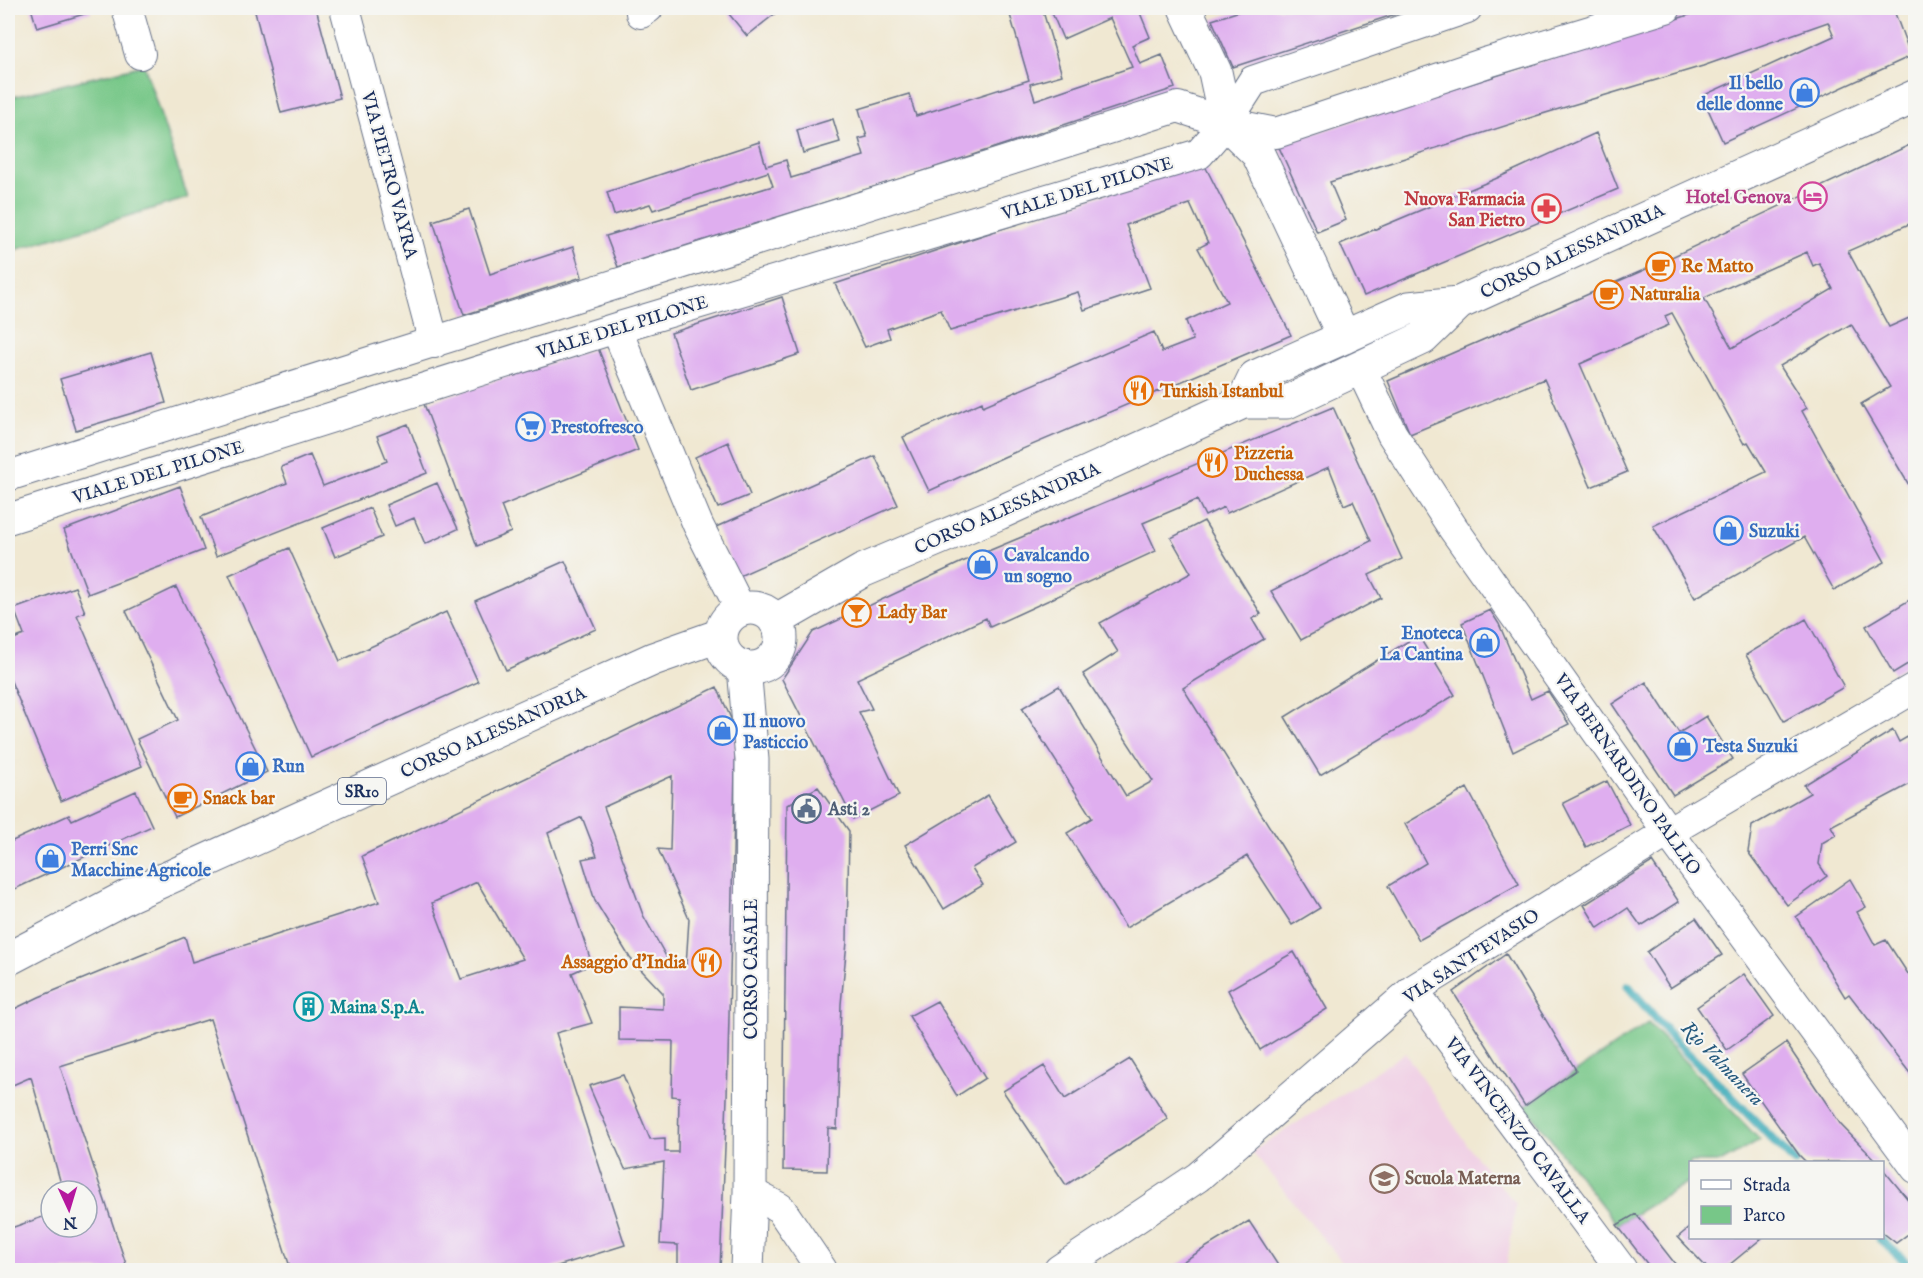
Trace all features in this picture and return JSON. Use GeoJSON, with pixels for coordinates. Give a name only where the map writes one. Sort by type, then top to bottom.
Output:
{"type":"FeatureCollection","features":[{"type":"Feature","properties":{"kind":"main road"},"geometry":{"type":"LineString","coordinates":[[1185,8],[1215,72],[1226,123],[1258,154],[1344,337]]}},
{"type":"Feature","properties":{"kind":"main road","name":"CORSO ALESSANDRIA"},"geometry":{"type":"LineString","coordinates":[[1243,402],[1255,376],[1409,308],[1459,303],[1916,96]]}},
{"type":"Feature","properties":{"kind":"main road","name":"CORSO ALESSANDRIA"},"geometry":{"type":"LineString","coordinates":[[775,621],[862,572],[999,513],[1243,402],[1287,402],[1423,338],[1459,303]]}},
{"type":"Feature","properties":{"kind":"main road"},"geometry":{"type":"LineString","coordinates":[[750,608],[768,614],[775,621],[780,630],[781,640],[772,659],[754,668],[744,667],[729,658],[722,644],[721,635],[727,620],[741,610],[750,608]]}},
{"type":"Feature","properties":{"kind":"main road","name":"CORSO ALESSANDRIA"},"geometry":{"type":"LineString","coordinates":[[8,959],[128,896],[653,658],[721,635]]}},
{"type":"Feature","properties":{"kind":"main road","name":"CORSO CASALE"},"geometry":{"type":"LineString","coordinates":[[744,667],[752,760],[750,1192],[747,1270]]}},
{"type":"Feature","properties":{"kind":"street"},"geometry":{"type":"LineString","coordinates":[[127,8],[140,54]]}},
{"type":"Feature","properties":{"kind":"street","name":"VIA PIETRO VAYRA"},"geometry":{"type":"LineString","coordinates":[[345,8],[434,343]]}},
{"type":"Feature","properties":{"kind":"street","name":"VIALE DEL PILONE"},"geometry":{"type":"LineString","coordinates":[[8,519],[616,328],[1199,154],[1226,123],[1253,81],[1464,8]]}},
{"type":"Feature","properties":{"kind":"street"},"geometry":{"type":"LineString","coordinates":[[8,476],[1178,107],[1226,123],[1276,133],[1488,62],[1666,8]]}},
{"type":"Feature","properties":{"kind":"street"},"geometry":{"type":"LineString","coordinates":[[616,328],[699,525],[741,610]]}},
{"type":"Feature","properties":{"kind":"street","name":"VIA BERNARDINO PALLIO"},"geometry":{"type":"LineString","coordinates":[[1360,367],[1392,434],[1453,528],[1668,832],[1916,1168]]}},
{"type":"Feature","properties":{"kind":"street","name":"VIA SANT'EVASIO"},"geometry":{"type":"LineString","coordinates":[[1059,1270],[1198,1177],[1413,990],[1668,832],[1916,687]]}},
{"type":"Feature","properties":{"kind":"street","name":"VIA VINCENZO CAVALLA"},"geometry":{"type":"LineString","coordinates":[[1413,990],[1622,1270]]}},
{"type":"Feature","properties":{"kind":"street"},"geometry":{"type":"LineString","coordinates":[[750,1192],[780,1208],[822,1270]]}},
{"type":"Feature","properties":{"kind":"shaded area","name":"Scuola Materna"},"geometry":{"type":"Polygon","coordinates":[[[1405,1053],[1472,1152],[1516,1204],[1506,1270],[1349,1270],[1252,1152],[1405,1053]]]}},
{"type":"Feature","properties":{"kind":"green space"},"geometry":{"type":"Polygon","coordinates":[[[144,65],[188,198],[8,252],[8,98],[144,65]]]}},
{"type":"Feature","properties":{"kind":"green space"},"geometry":{"type":"Polygon","coordinates":[[[1648,1023],[1760,1140],[1724,1161],[1689,1161],[1689,1182],[1617,1225],[1525,1106],[1648,1023]]]}},
{"type":"Feature","properties":{"kind":"building"},"geometry":{"type":"Polygon","coordinates":[[[31,8],[90,8],[91,12],[37,28],[31,8]]]}},
{"type":"Feature","properties":{"kind":"building"},"geometry":{"type":"Polygon","coordinates":[[[254,8],[316,8],[340,98],[281,113],[254,8]]]}},
{"type":"Feature","properties":{"kind":"building"},"geometry":{"type":"Polygon","coordinates":[[[724,8],[782,8],[747,36],[724,8]]]}},
{"type":"Feature","properties":{"kind":"building"},"geometry":{"type":"Polygon","coordinates":[[[1008,8],[1042,8],[1062,75],[1030,84],[1035,100],[1132,67],[1110,18],[1063,39],[1052,13],[1064,8],[1138,8],[1150,37],[1132,45],[1140,64],[1162,55],[1175,88],[909,176],[618,267],[606,236],[773,186],[768,172],[653,210],[650,204],[614,215],[607,192],[759,142],[766,166],[786,160],[791,178],[864,156],[859,139],[867,137],[859,109],[909,94],[916,116],[1029,80],[1008,8]]]}},
{"type":"Feature","properties":{"kind":"building"},"geometry":{"type":"Polygon","coordinates":[[[1249,8],[1414,8],[1233,67],[1212,20],[1249,8]]]}},
{"type":"Feature","properties":{"kind":"building"},"geometry":{"type":"Polygon","coordinates":[[[1711,8],[1893,8],[1911,56],[1723,142],[1702,96],[1834,36],[1828,22],[1703,66],[1539,115],[1330,182],[1346,220],[1317,232],[1278,145],[1711,8]]]}},
{"type":"Feature","properties":{"kind":"building"},"geometry":{"type":"Polygon","coordinates":[[[833,119],[840,142],[803,153],[797,130],[833,119]]]}},
{"type":"Feature","properties":{"kind":"building"},"geometry":{"type":"Polygon","coordinates":[[[1596,133],[1618,189],[1364,296],[1340,244],[1495,179],[1596,133]]]}},
{"type":"Feature","properties":{"kind":"building"},"geometry":{"type":"Polygon","coordinates":[[[1916,142],[1916,221],[1848,251],[1889,327],[1916,315],[1916,497],[1861,404],[1890,387],[1851,324],[1780,366],[1807,408],[1802,411],[1885,562],[1834,590],[1804,537],[1695,598],[1653,526],[1766,472],[1748,442],[1744,444],[1672,313],[1665,316],[1669,325],[1580,364],[1627,472],[1591,487],[1544,379],[1410,434],[1388,381],[1644,270],[1916,142]],[[1807,252],[1704,298],[1732,348],[1833,289],[1819,263],[1813,266],[1807,252]]]}},
{"type":"Feature","properties":{"kind":"building"},"geometry":{"type":"Polygon","coordinates":[[[1202,160],[1291,335],[929,491],[903,437],[982,402],[983,406],[1154,332],[1162,352],[1193,340],[1186,321],[1227,302],[1198,248],[1208,243],[1190,204],[1126,225],[1150,288],[1084,310],[1078,292],[950,331],[941,310],[887,329],[890,338],[865,347],[835,284],[1113,192],[1202,160]]]}},
{"type":"Feature","properties":{"kind":"building"},"geometry":{"type":"Polygon","coordinates":[[[469,209],[490,274],[573,247],[582,277],[464,315],[433,221],[469,209]]]}},
{"type":"Feature","properties":{"kind":"building"},"geometry":{"type":"Polygon","coordinates":[[[782,297],[800,354],[691,390],[671,333],[782,297]]]}},
{"type":"Feature","properties":{"kind":"building","name":"Prestofresco"},"geometry":{"type":"Polygon","coordinates":[[[598,348],[638,450],[501,506],[511,532],[477,546],[424,404],[598,348]]]}},
{"type":"Feature","properties":{"kind":"building"},"geometry":{"type":"Polygon","coordinates":[[[151,352],[166,403],[76,430],[60,379],[151,352]]]}},
{"type":"Feature","properties":{"kind":"building"},"geometry":{"type":"Polygon","coordinates":[[[1333,407],[1402,559],[1369,575],[1381,598],[1301,640],[1271,591],[1371,541],[1353,501],[1344,505],[1329,467],[1227,513],[1224,507],[1205,516],[1197,500],[1143,523],[1156,551],[990,627],[986,618],[857,679],[872,709],[859,712],[899,796],[853,819],[782,679],[813,632],[962,562],[1333,407]]]}},
{"type":"Feature","properties":{"kind":"building"},"geometry":{"type":"Polygon","coordinates":[[[408,424],[427,473],[216,556],[201,517],[287,483],[281,467],[310,455],[323,486],[387,461],[377,436],[408,424]]]}},
{"type":"Feature","properties":{"kind":"building"},"geometry":{"type":"Polygon","coordinates":[[[728,442],[750,495],[718,508],[695,457],[728,442]]]}},
{"type":"Feature","properties":{"kind":"building"},"geometry":{"type":"Polygon","coordinates":[[[875,456],[898,505],[737,577],[716,527],[875,456]]]}},
{"type":"Feature","properties":{"kind":"building"},"geometry":{"type":"Polygon","coordinates":[[[437,483],[458,529],[425,544],[414,518],[395,526],[386,505],[437,483]]]}},
{"type":"Feature","properties":{"kind":"building"},"geometry":{"type":"Polygon","coordinates":[[[180,486],[204,550],[88,594],[64,530],[180,486]]]}},
{"type":"Feature","properties":{"kind":"building"},"geometry":{"type":"Polygon","coordinates":[[[370,508],[382,537],[335,557],[323,528],[370,508]]]}},
{"type":"Feature","properties":{"kind":"building"},"geometry":{"type":"Polygon","coordinates":[[[1204,521],[1261,614],[1252,619],[1264,639],[1183,688],[1320,908],[1292,925],[1247,856],[1126,928],[1067,833],[1092,818],[1022,708],[1059,686],[1126,796],[1153,781],[1083,674],[1118,652],[1100,623],[1191,573],[1171,538],[1204,521]]]}},
{"type":"Feature","properties":{"kind":"building"},"geometry":{"type":"Polygon","coordinates":[[[289,548],[340,661],[446,612],[478,682],[311,757],[229,575],[289,548]]]}},
{"type":"Feature","properties":{"kind":"building"},"geometry":{"type":"Polygon","coordinates":[[[565,561],[596,629],[506,670],[475,601],[565,561]]]}},
{"type":"Feature","properties":{"kind":"building"},"geometry":{"type":"Polygon","coordinates":[[[75,587],[85,612],[77,615],[142,766],[61,801],[8,674],[8,641],[24,635],[14,609],[75,587]]]}},
{"type":"Feature","properties":{"kind":"building"},"geometry":{"type":"Polygon","coordinates":[[[176,587],[267,772],[175,817],[137,739],[178,720],[126,611],[176,587]]]}},
{"type":"Feature","properties":{"kind":"building"},"geometry":{"type":"Polygon","coordinates":[[[1916,596],[1916,659],[1893,673],[1866,626],[1916,596]]]}},
{"type":"Feature","properties":{"kind":"building"},"geometry":{"type":"Polygon","coordinates":[[[1490,610],[1499,624],[1531,699],[1548,691],[1569,724],[1513,752],[1462,623],[1490,610]]]}},
{"type":"Feature","properties":{"kind":"building"},"geometry":{"type":"Polygon","coordinates":[[[1806,619],[1844,687],[1784,721],[1746,655],[1806,619]]]}},
{"type":"Feature","properties":{"kind":"building"},"geometry":{"type":"Polygon","coordinates":[[[1418,635],[1455,695],[1320,775],[1285,717],[1418,635]]]}},
{"type":"Feature","properties":{"kind":"building","name":"Testa Suzuki"},"geometry":{"type":"Polygon","coordinates":[[[1646,682],[1679,733],[1706,716],[1733,759],[1673,795],[1612,704],[1646,682]]]}},
{"type":"Feature","properties":{"kind":"building"},"geometry":{"type":"Polygon","coordinates":[[[717,687],[736,730],[727,1098],[720,1270],[678,1270],[678,1245],[660,1244],[664,1162],[625,1169],[589,1086],[623,1075],[650,1139],[665,1138],[665,1152],[678,1152],[679,1097],[672,1096],[673,1041],[619,1040],[619,1007],[663,1009],[663,993],[630,958],[595,901],[582,859],[597,856],[582,817],[548,833],[592,964],[572,973],[592,1023],[556,1033],[625,1245],[545,1270],[291,1270],[210,1019],[60,1066],[98,1179],[60,1179],[31,1077],[8,1087],[8,1012],[185,937],[192,962],[379,902],[362,856],[717,687]],[[672,776],[604,807],[643,915],[672,967],[686,966],[689,919],[658,849],[670,850],[672,776]],[[477,882],[432,903],[461,979],[523,959],[477,882]]]}},
{"type":"Feature","properties":{"kind":"building"},"geometry":{"type":"Polygon","coordinates":[[[1893,730],[1899,742],[1916,732],[1916,781],[1831,826],[1836,835],[1822,843],[1819,864],[1827,876],[1787,905],[1748,852],[1752,826],[1810,793],[1804,785],[1893,730]]]}},
{"type":"Feature","properties":{"kind":"building"},"geometry":{"type":"Polygon","coordinates":[[[1607,781],[1630,825],[1586,847],[1563,803],[1607,781]]]}},
{"type":"Feature","properties":{"kind":"building"},"geometry":{"type":"Polygon","coordinates":[[[818,787],[849,831],[847,942],[841,1004],[837,1129],[828,1128],[827,1171],[783,1170],[787,805],[818,787]]]}},
{"type":"Feature","properties":{"kind":"building"},"geometry":{"type":"Polygon","coordinates":[[[1467,788],[1519,884],[1419,940],[1388,886],[1426,863],[1405,824],[1467,788]]]}},
{"type":"Feature","properties":{"kind":"building"},"geometry":{"type":"Polygon","coordinates":[[[136,791],[152,826],[8,892],[8,843],[69,815],[72,820],[136,791]]]}},
{"type":"Feature","properties":{"kind":"building"},"geometry":{"type":"Polygon","coordinates":[[[988,795],[1016,842],[972,868],[983,885],[944,909],[905,845],[988,795]]]}},
{"type":"Feature","properties":{"kind":"building"},"geometry":{"type":"Polygon","coordinates":[[[1652,862],[1679,902],[1641,926],[1628,908],[1598,928],[1584,905],[1652,862]]]}},
{"type":"Feature","properties":{"kind":"building"},"geometry":{"type":"Polygon","coordinates":[[[1850,879],[1866,907],[1857,912],[1875,945],[1886,940],[1916,986],[1916,1081],[1849,994],[1845,997],[1796,917],[1850,879]]]}},
{"type":"Feature","properties":{"kind":"building"},"geometry":{"type":"Polygon","coordinates":[[[1696,918],[1722,955],[1670,988],[1647,952],[1696,918]]]}},
{"type":"Feature","properties":{"kind":"building"},"geometry":{"type":"Polygon","coordinates":[[[1294,952],[1327,1009],[1260,1050],[1228,990],[1294,952]]]}},
{"type":"Feature","properties":{"kind":"building"},"geometry":{"type":"Polygon","coordinates":[[[1506,954],[1576,1070],[1525,1106],[1453,992],[1506,954]]]}},
{"type":"Feature","properties":{"kind":"building"},"geometry":{"type":"Polygon","coordinates":[[[1744,974],[1774,1016],[1727,1050],[1697,1007],[1744,974]]]}},
{"type":"Feature","properties":{"kind":"building"},"geometry":{"type":"Polygon","coordinates":[[[937,1001],[985,1078],[957,1096],[909,1016],[937,1001]]]}},
{"type":"Feature","properties":{"kind":"building"},"geometry":{"type":"Polygon","coordinates":[[[1786,1043],[1841,1125],[1876,1161],[1805,1161],[1742,1074],[1786,1043]]]}},
{"type":"Feature","properties":{"kind":"building"},"geometry":{"type":"Polygon","coordinates":[[[1130,1059],[1168,1119],[1066,1185],[1003,1091],[1044,1066],[1065,1099],[1130,1059]]]}},
{"type":"Feature","properties":{"kind":"building"},"geometry":{"type":"Polygon","coordinates":[[[1884,1170],[1916,1209],[1916,1228],[1896,1243],[1884,1234],[1884,1170]]]}},
{"type":"Feature","properties":{"kind":"building"},"geometry":{"type":"Polygon","coordinates":[[[99,1183],[128,1270],[8,1270],[8,1229],[39,1218],[39,1239],[99,1239],[99,1183]]]}},
{"type":"Feature","properties":{"kind":"building"},"geometry":{"type":"Polygon","coordinates":[[[1636,1214],[1680,1270],[1652,1270],[1617,1225],[1636,1214]]]}},
{"type":"Feature","properties":{"kind":"building"},"geometry":{"type":"Polygon","coordinates":[[[1249,1221],[1281,1270],[1169,1270],[1249,1221]]]}},
{"type":"Feature","properties":{"kind":"building"},"geometry":{"type":"Polygon","coordinates":[[[1689,1228],[1689,1239],[1761,1239],[1723,1270],[1709,1270],[1678,1237],[1689,1228]]]}},
{"type":"Feature","properties":{"kind":"waterway","name":"Rio Valmanera"},"geometry":{"type":"LineString","coordinates":[[1628,986],[1675,1041],[1794,1161]]}},
{"type":"Feature","properties":{"kind":"waterway","name":"Rio Valmanera"},"geometry":{"type":"LineString","coordinates":[[1880,1239],[1915,1270]]}},
{"type":"Feature","properties":{"kind":"place","name":"Il bello delle donne"},"geometry":{"type":"Point","coordinates":[1804,93]}},
{"type":"Feature","properties":{"kind":"place","name":"Hotel Genova"},"geometry":{"type":"Point","coordinates":[1812,197]}},
{"type":"Feature","properties":{"kind":"place","name":"Nuova Farmacia San Pietro"},"geometry":{"type":"Point","coordinates":[1546,209]}},
{"type":"Feature","properties":{"kind":"place","name":"Re Matto"},"geometry":{"type":"Point","coordinates":[1660,266]}},
{"type":"Feature","properties":{"kind":"place","name":"Naturalia"},"geometry":{"type":"Point","coordinates":[1609,294]}},
{"type":"Feature","properties":{"kind":"place","name":"Turkish Istanbul"},"geometry":{"type":"Point","coordinates":[1139,391]}},
{"type":"Feature","properties":{"kind":"place","name":"Prestofresco"},"geometry":{"type":"Point","coordinates":[530,427]}},
{"type":"Feature","properties":{"kind":"place","name":"Pizzeria Duchessa"},"geometry":{"type":"Point","coordinates":[1213,463]}},
{"type":"Feature","properties":{"kind":"place","name":"Suzuki"},"geometry":{"type":"Point","coordinates":[1728,531]}},
{"type":"Feature","properties":{"kind":"place","name":"Cavalcando un sogno"},"geometry":{"type":"Point","coordinates":[983,565]}},
{"type":"Feature","properties":{"kind":"place","name":"Lady Bar"},"geometry":{"type":"Point","coordinates":[857,612]}},
{"type":"Feature","properties":{"kind":"place","name":"Enoteca La Cantina"},"geometry":{"type":"Point","coordinates":[1484,643]}},
{"type":"Feature","properties":{"kind":"place","name":"Il nuovo Pasticcio"},"geometry":{"type":"Point","coordinates":[722,731]}},
{"type":"Feature","properties":{"kind":"place","name":"Testa Suzuki"},"geometry":{"type":"Point","coordinates":[1682,746]}},
{"type":"Feature","properties":{"kind":"place","name":"Run"},"geometry":{"type":"Point","coordinates":[251,766]}},
{"type":"Feature","properties":{"kind":"place","name":"Snack bar"},"geometry":{"type":"Point","coordinates":[182,798]}},
{"type":"Feature","properties":{"kind":"place","name":"Asti 2"},"geometry":{"type":"Point","coordinates":[807,809]}},
{"type":"Feature","properties":{"kind":"place","name":"Perri Snc Macchine Agricole"},"geometry":{"type":"Point","coordinates":[50,859]}},
{"type":"Feature","properties":{"kind":"place","name":"Assaggio d'India"},"geometry":{"type":"Point","coordinates":[707,962]}},
{"type":"Feature","properties":{"kind":"place","name":"Maina S.p.A."},"geometry":{"type":"Point","coordinates":[309,1007]}},
{"type":"Feature","properties":{"kind":"place","name":"Scuola Materna"},"geometry":{"type":"Point","coordinates":[1384,1178]}}]}
